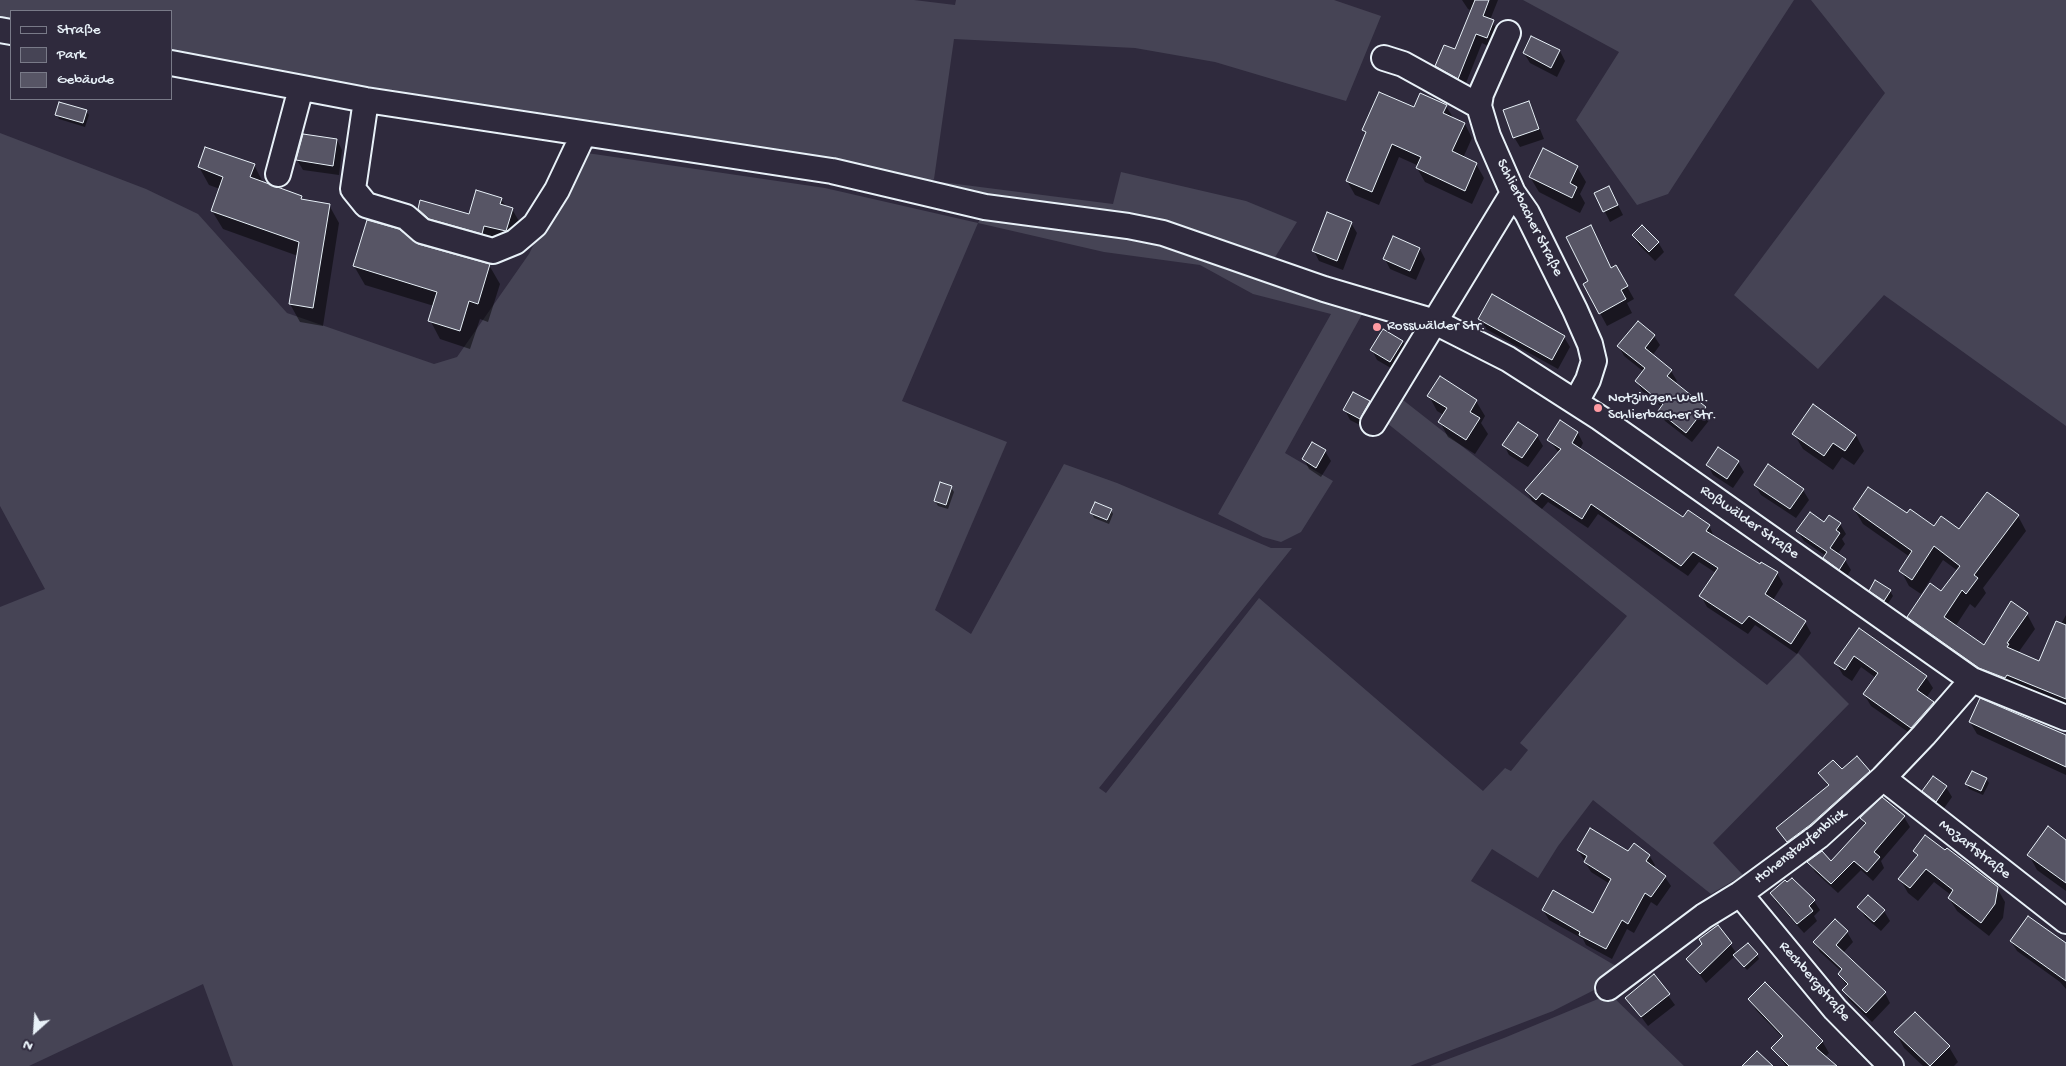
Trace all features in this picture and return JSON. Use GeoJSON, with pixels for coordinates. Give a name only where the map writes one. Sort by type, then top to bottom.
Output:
{"type":"FeatureCollection","features":[{"type":"Feature","properties":{"kind":"street","name":"Schlierbacher Straße"},"geometry":{"type":"LineString","coordinates":[[1508,33],[1481,94],[1480,106],[1488,136],[1513,194],[1527,214],[1576,310],[1590,344],[1594,360],[1588,380],[1576,402]]}},
{"type":"Feature","properties":{"kind":"street"},"geometry":{"type":"LineString","coordinates":[[1384,58],[1403,64],[1480,106]]}},
{"type":"Feature","properties":{"kind":"street","name":"Roßwälder Straße"},"geometry":{"type":"LineString","coordinates":[[172,63],[366,100],[583,135],[719,152],[832,171],[985,207],[1128,226],[1163,233],[1364,301],[1435,322],[1508,359],[1576,402],[1972,680],[2066,718]]}},
{"type":"Feature","properties":{"kind":"street"},"geometry":{"type":"LineString","coordinates":[[278,174],[301,88]]}},
{"type":"Feature","properties":{"kind":"street"},"geometry":{"type":"LineString","coordinates":[[366,100],[353,189],[366,205],[406,217],[422,232],[493,251],[515,242],[535,225],[557,190],[583,135]]}},
{"type":"Feature","properties":{"kind":"street"},"geometry":{"type":"LineString","coordinates":[[1373,423],[1513,194]]}},
{"type":"Feature","properties":{"kind":"street","name":"Hohenstaufenblick"},"geometry":{"type":"LineString","coordinates":[[1608,988],[1704,916],[1740,894],[1818,836],[1883,778],[1972,680]]}},
{"type":"Feature","properties":{"kind":"street","name":"Mozartstraße"},"geometry":{"type":"LineString","coordinates":[[1883,778],[2066,921]]}},
{"type":"Feature","properties":{"kind":"street","name":"Rechbergstraße"},"geometry":{"type":"LineString","coordinates":[[1740,894],[1835,1009],[1891,1066]]}},
{"type":"Feature","properties":{"kind":"green space"},"geometry":{"type":"Polygon","coordinates":[[[0,0],[914,0],[955,5],[956,0],[1334,0],[1381,16],[1346,101],[1215,62],[1135,48],[954,39],[934,179],[925,187],[172,56],[172,10],[10,10],[10,25],[0,22],[0,0]]]}},
{"type":"Feature","properties":{"kind":"green space"},"geometry":{"type":"Polygon","coordinates":[[[1523,0],[1794,0],[1668,194],[1637,205],[1576,120],[1619,52],[1523,0]]]}},
{"type":"Feature","properties":{"kind":"green space"},"geometry":{"type":"Polygon","coordinates":[[[1811,0],[2066,0],[2066,426],[1884,295],[1818,369],[1734,295],[1885,93],[1811,0]]]}},
{"type":"Feature","properties":{"kind":"green space"},"geometry":{"type":"Polygon","coordinates":[[[0,133],[146,189],[198,214],[287,313],[434,364],[457,357],[529,254],[580,152],[825,188],[978,223],[902,401],[1007,442],[935,610],[971,634],[1064,464],[1117,483],[1271,548],[1292,548],[1099,788],[1106,793],[1259,598],[1483,791],[1505,768],[1511,771],[1528,750],[1520,743],[1627,616],[1382,419],[1403,400],[1767,685],[1798,653],[1849,704],[1713,843],[1743,875],[1711,894],[1593,800],[1558,846],[1538,878],[1492,849],[1471,881],[1621,969],[1602,986],[1553,1011],[1410,1066],[233,1066],[203,984],[29,1066],[0,1066],[0,607],[45,589],[0,506],[0,133]]]}},
{"type":"Feature","properties":{"kind":"green space"},"geometry":{"type":"Polygon","coordinates":[[[1121,172],[1246,201],[1297,222],[1272,262],[944,192],[941,182],[1113,204],[1121,172]]]}},
{"type":"Feature","properties":{"kind":"green space"},"geometry":{"type":"Polygon","coordinates":[[[983,213],[1128,234],[1365,309],[1285,453],[1333,481],[1301,532],[1281,542],[1263,537],[1218,514],[1331,314],[1253,294],[1200,265],[1104,252],[978,223],[983,213]]]}},
{"type":"Feature","properties":{"kind":"green space"},"geometry":{"type":"Polygon","coordinates":[[[1610,994],[1684,1066],[1430,1066],[1504,1038],[1610,994]]]}},
{"type":"Feature","properties":{"kind":"building"},"geometry":{"type":"Polygon","coordinates":[[[1475,0],[1489,0],[1483,16],[1494,20],[1487,38],[1476,34],[1458,79],[1435,66],[1444,45],[1455,49],[1475,0]]]}},
{"type":"Feature","properties":{"kind":"building"},"geometry":{"type":"Polygon","coordinates":[[[1531,36],[1560,50],[1551,68],[1523,53],[1531,36]]]}},
{"type":"Feature","properties":{"kind":"building"},"geometry":{"type":"Polygon","coordinates":[[[1379,92],[1414,107],[1420,93],[1447,105],[1443,113],[1465,123],[1452,151],[1477,163],[1465,191],[1416,168],[1421,157],[1392,144],[1372,192],[1346,181],[1366,132],[1362,130],[1379,92]]]}},
{"type":"Feature","properties":{"kind":"building"},"geometry":{"type":"Polygon","coordinates":[[[1529,101],[1539,129],[1513,138],[1503,110],[1529,101]]]}},
{"type":"Feature","properties":{"kind":"building"},"geometry":{"type":"Polygon","coordinates":[[[59,102],[87,110],[83,123],[55,115],[59,102]]]}},
{"type":"Feature","properties":{"kind":"building"},"geometry":{"type":"Polygon","coordinates":[[[303,134],[337,139],[333,166],[296,160],[303,134]]]}},
{"type":"Feature","properties":{"kind":"building"},"geometry":{"type":"Polygon","coordinates":[[[205,147],[255,164],[250,177],[302,196],[301,199],[330,204],[313,308],[289,304],[299,242],[211,211],[223,177],[198,167],[205,147]]]}},
{"type":"Feature","properties":{"kind":"building"},"geometry":{"type":"Polygon","coordinates":[[[1543,148],[1578,166],[1570,183],[1577,187],[1572,198],[1529,177],[1543,148]]]}},
{"type":"Feature","properties":{"kind":"building"},"geometry":{"type":"Polygon","coordinates":[[[1609,186],[1618,205],[1603,212],[1594,193],[1609,186]]]}},
{"type":"Feature","properties":{"kind":"building"},"geometry":{"type":"Polygon","coordinates":[[[476,190],[502,198],[500,204],[513,208],[506,231],[484,226],[482,234],[429,219],[418,209],[420,200],[469,214],[476,190]]]}},
{"type":"Feature","properties":{"kind":"building"},"geometry":{"type":"Polygon","coordinates":[[[1327,212],[1352,222],[1337,261],[1312,251],[1327,212]]]}},
{"type":"Feature","properties":{"kind":"building"},"geometry":{"type":"Polygon","coordinates":[[[367,220],[399,229],[418,244],[490,264],[478,304],[469,301],[460,331],[428,321],[437,292],[353,266],[367,220]]]}},
{"type":"Feature","properties":{"kind":"building"},"geometry":{"type":"Polygon","coordinates":[[[1591,225],[1611,268],[1616,265],[1628,286],[1621,290],[1626,299],[1599,314],[1583,284],[1588,281],[1566,237],[1591,225]]]}},
{"type":"Feature","properties":{"kind":"building"},"geometry":{"type":"Polygon","coordinates":[[[1642,225],[1659,242],[1649,252],[1632,235],[1642,225]]]}},
{"type":"Feature","properties":{"kind":"building"},"geometry":{"type":"Polygon","coordinates":[[[1393,236],[1420,248],[1410,271],[1383,259],[1393,236]]]}},
{"type":"Feature","properties":{"kind":"building"},"geometry":{"type":"Polygon","coordinates":[[[1492,294],[1565,336],[1552,360],[1478,319],[1492,294]]]}},
{"type":"Feature","properties":{"kind":"building"},"geometry":{"type":"Polygon","coordinates":[[[1638,321],[1655,335],[1645,348],[1672,370],[1667,376],[1706,407],[1686,433],[1658,411],[1663,404],[1635,381],[1645,368],[1617,346],[1638,321]]]}},
{"type":"Feature","properties":{"kind":"building"},"geometry":{"type":"Polygon","coordinates":[[[1383,329],[1403,341],[1390,362],[1370,350],[1383,329]]]}},
{"type":"Feature","properties":{"kind":"building"},"geometry":{"type":"Polygon","coordinates":[[[1440,376],[1477,400],[1470,412],[1480,418],[1466,440],[1438,422],[1447,408],[1427,396],[1440,376]]]}},
{"type":"Feature","properties":{"kind":"building"},"geometry":{"type":"Polygon","coordinates":[[[1353,392],[1370,401],[1360,419],[1343,410],[1353,392]]]}},
{"type":"Feature","properties":{"kind":"building"},"geometry":{"type":"Polygon","coordinates":[[[1813,404],[1856,435],[1845,451],[1833,443],[1824,456],[1792,434],[1813,404]]]}},
{"type":"Feature","properties":{"kind":"building"},"geometry":{"type":"Polygon","coordinates":[[[1560,420],[1578,432],[1572,443],[1683,517],[1688,510],[1710,525],[1706,531],[1760,564],[1761,562],[1778,572],[1765,594],[1806,621],[1791,644],[1749,616],[1742,624],[1699,596],[1718,568],[1693,552],[1681,566],[1591,504],[1582,519],[1542,493],[1536,500],[1525,490],[1561,449],[1547,440],[1560,420]]]}},
{"type":"Feature","properties":{"kind":"building"},"geometry":{"type":"Polygon","coordinates":[[[1518,422],[1538,435],[1522,458],[1502,445],[1518,422]]]}},
{"type":"Feature","properties":{"kind":"building"},"geometry":{"type":"Polygon","coordinates":[[[1312,442],[1326,450],[1316,468],[1302,459],[1312,442]]]}},
{"type":"Feature","properties":{"kind":"building"},"geometry":{"type":"Polygon","coordinates":[[[1718,447],[1739,461],[1727,479],[1706,465],[1718,447]]]}},
{"type":"Feature","properties":{"kind":"building"},"geometry":{"type":"Polygon","coordinates":[[[1768,464],[1804,489],[1790,509],[1754,485],[1768,464]]]}},
{"type":"Feature","properties":{"kind":"building"},"geometry":{"type":"Polygon","coordinates":[[[940,482],[952,486],[946,505],[934,501],[940,482]]]}},
{"type":"Feature","properties":{"kind":"building"},"geometry":{"type":"Polygon","coordinates":[[[1868,487],[1907,513],[1910,509],[1934,526],[1941,516],[1959,529],[1987,492],[2019,515],[1974,575],[1978,578],[1966,594],[1962,590],[1944,617],[1984,645],[2011,601],[2028,613],[2007,643],[2009,644],[2007,647],[2039,661],[2056,621],[2066,625],[2066,699],[2007,675],[2005,678],[1979,668],[1907,617],[1930,583],[1941,591],[1960,566],[1934,546],[1912,580],[1899,571],[1912,551],[1853,509],[1868,487]]]}},
{"type":"Feature","properties":{"kind":"building"},"geometry":{"type":"Polygon","coordinates":[[[1095,502],[1112,509],[1107,520],[1090,513],[1095,502]]]}},
{"type":"Feature","properties":{"kind":"building"},"geometry":{"type":"Polygon","coordinates":[[[1810,512],[1824,522],[1829,515],[1841,523],[1836,530],[1840,533],[1830,548],[1846,559],[1839,570],[1823,558],[1827,552],[1796,531],[1810,512]]]}},
{"type":"Feature","properties":{"kind":"building"},"geometry":{"type":"Polygon","coordinates":[[[1875,580],[1891,590],[1884,601],[1869,591],[1875,580]]]}},
{"type":"Feature","properties":{"kind":"building"},"geometry":{"type":"Polygon","coordinates":[[[1859,628],[1927,676],[1917,690],[1934,702],[1911,728],[1863,694],[1878,673],[1854,656],[1845,670],[1834,663],[1859,628]]]}},
{"type":"Feature","properties":{"kind":"building"},"geometry":{"type":"Polygon","coordinates":[[[1980,698],[2066,735],[2066,767],[1969,722],[1980,698]]]}},
{"type":"Feature","properties":{"kind":"building"},"geometry":{"type":"Polygon","coordinates":[[[1857,756],[1870,771],[1810,825],[1787,842],[1776,828],[1829,785],[1818,773],[1833,760],[1842,769],[1857,756]]]}},
{"type":"Feature","properties":{"kind":"building"},"geometry":{"type":"Polygon","coordinates":[[[1972,771],[1987,778],[1981,791],[1965,784],[1972,771]]]}},
{"type":"Feature","properties":{"kind":"building"},"geometry":{"type":"Polygon","coordinates":[[[1933,776],[1947,786],[1936,802],[1922,791],[1933,776]]]}},
{"type":"Feature","properties":{"kind":"building"},"geometry":{"type":"Polygon","coordinates":[[[1882,797],[1905,816],[1874,852],[1880,857],[1867,872],[1854,861],[1831,884],[1807,862],[1822,851],[1831,861],[1866,823],[1860,818],[1882,797]]]}},
{"type":"Feature","properties":{"kind":"building"},"geometry":{"type":"Polygon","coordinates":[[[2048,826],[2066,840],[2066,883],[2027,855],[2048,826]]]}},
{"type":"Feature","properties":{"kind":"building"},"geometry":{"type":"Polygon","coordinates":[[[1590,828],[1628,851],[1634,843],[1650,855],[1646,861],[1666,876],[1651,897],[1645,893],[1628,924],[1622,920],[1606,949],[1579,935],[1580,932],[1542,910],[1553,890],[1593,913],[1611,879],[1584,862],[1587,856],[1577,850],[1590,828]]]}},
{"type":"Feature","properties":{"kind":"building"},"geometry":{"type":"Polygon","coordinates":[[[1925,835],[1945,850],[1947,848],[1998,887],[1995,904],[1981,923],[1948,898],[1953,890],[1926,869],[1910,888],[1898,879],[1918,855],[1913,851],[1925,835]]]}},
{"type":"Feature","properties":{"kind":"building"},"geometry":{"type":"Polygon","coordinates":[[[1792,878],[1815,900],[1809,906],[1813,911],[1797,924],[1770,893],[1785,880],[1787,882],[1792,878]]]}},
{"type":"Feature","properties":{"kind":"building"},"geometry":{"type":"Polygon","coordinates":[[[1868,895],[1885,910],[1874,922],[1857,907],[1868,895]]]}},
{"type":"Feature","properties":{"kind":"building"},"geometry":{"type":"Polygon","coordinates":[[[2028,916],[2066,943],[2066,981],[2010,941],[2028,916]]]}},
{"type":"Feature","properties":{"kind":"building"},"geometry":{"type":"Polygon","coordinates":[[[1835,919],[1848,931],[1836,945],[1886,992],[1866,1013],[1842,990],[1848,984],[1838,974],[1842,969],[1813,942],[1835,919]]]}},
{"type":"Feature","properties":{"kind":"building"},"geometry":{"type":"Polygon","coordinates":[[[1718,925],[1732,943],[1700,974],[1686,959],[1702,944],[1699,939],[1718,925]]]}},
{"type":"Feature","properties":{"kind":"building"},"geometry":{"type":"Polygon","coordinates":[[[1748,943],[1758,954],[1744,967],[1733,955],[1748,943]]]}},
{"type":"Feature","properties":{"kind":"building"},"geometry":{"type":"Polygon","coordinates":[[[1654,974],[1670,994],[1641,1017],[1625,998],[1654,974]]]}},
{"type":"Feature","properties":{"kind":"building"},"geometry":{"type":"Polygon","coordinates":[[[1765,982],[1823,1041],[1816,1048],[1837,1066],[1789,1066],[1771,1048],[1783,1036],[1748,999],[1765,982]]]}},
{"type":"Feature","properties":{"kind":"building"},"geometry":{"type":"Polygon","coordinates":[[[1915,1012],[1950,1046],[1930,1066],[1894,1032],[1915,1012]]]}},
{"type":"Feature","properties":{"kind":"building"},"geometry":{"type":"Polygon","coordinates":[[[1757,1051],[1773,1066],[1742,1066],[1757,1051]]]}},
{"type":"Feature","properties":{"kind":"place","name":"Rosswälder Str."},"geometry":{"type":"Point","coordinates":[1377,327]}},
{"type":"Feature","properties":{"kind":"place","name":"Notzingen-Well. Schlierbacher Str."},"geometry":{"type":"Point","coordinates":[1598,408]}}]}
